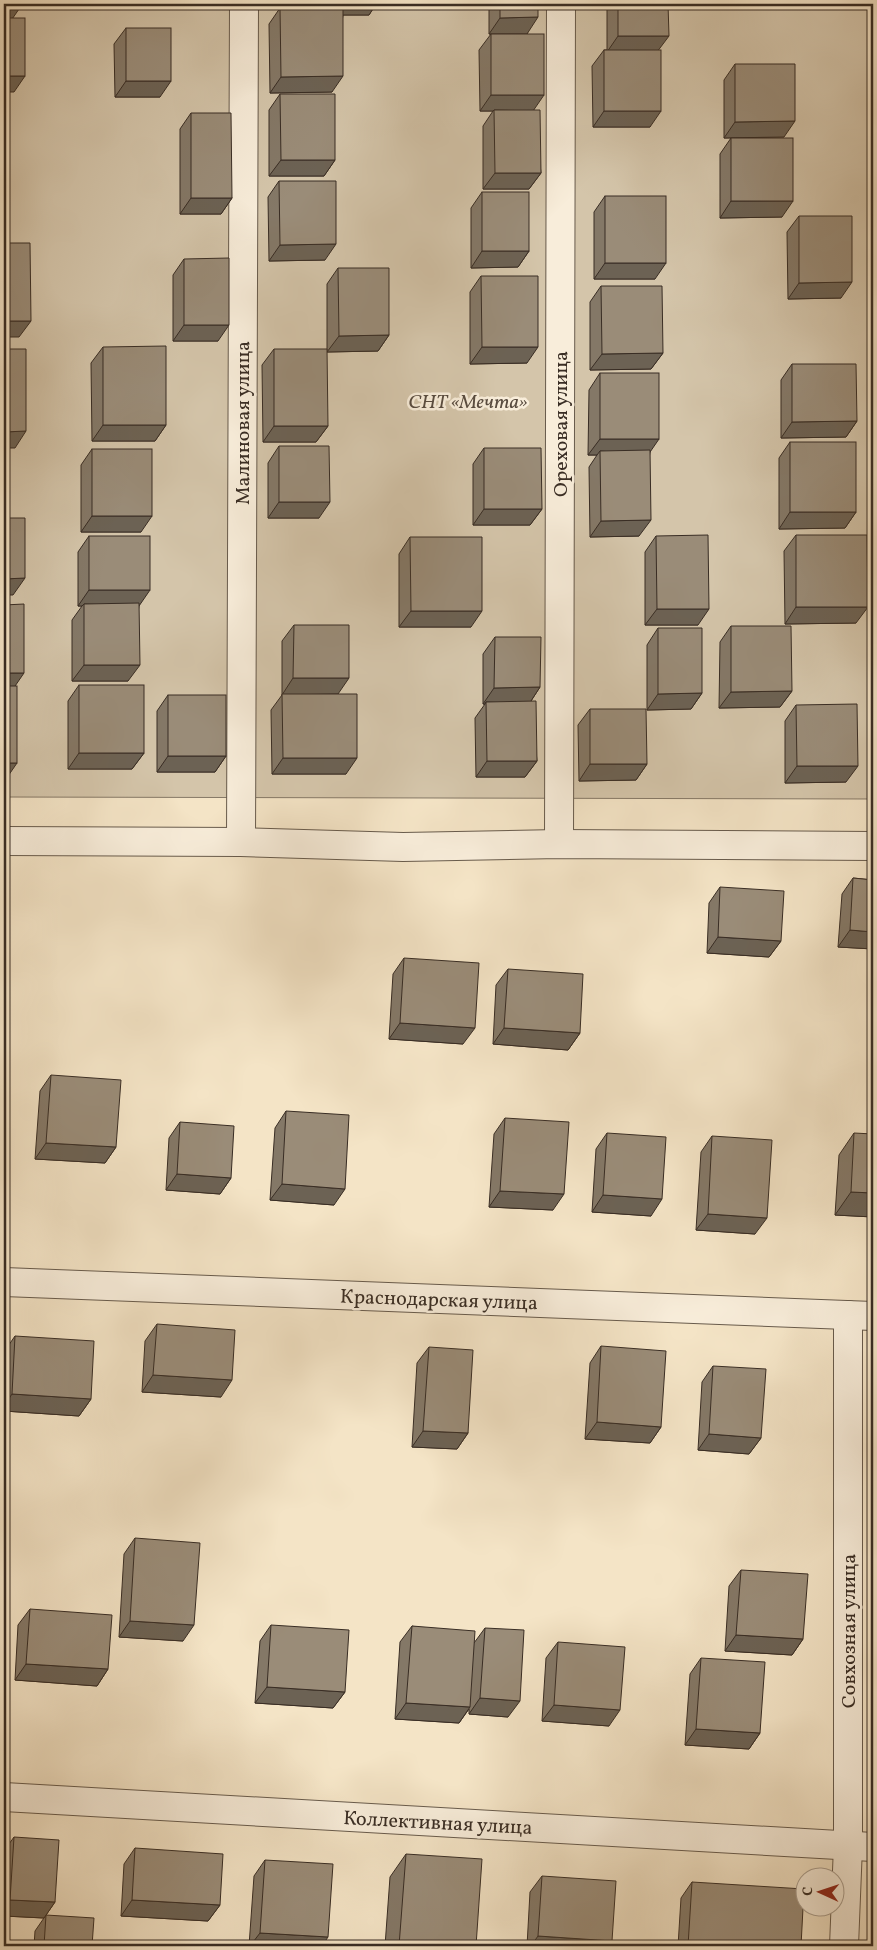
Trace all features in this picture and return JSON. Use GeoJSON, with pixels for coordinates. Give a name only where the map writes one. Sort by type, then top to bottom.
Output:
{"type":"FeatureCollection","features":[{"type":"Feature","properties":{"kind":"street","name":"Малиновая улица"},"geometry":{"type":"LineString","coordinates":[[241,842],[244,4]]}},
{"type":"Feature","properties":{"kind":"street","name":"Ореховая улица"},"geometry":{"type":"LineString","coordinates":[[559,844],[561,4]]}},
{"type":"Feature","properties":{"kind":"street"},"geometry":{"type":"LineString","coordinates":[[4,841],[241,842],[404,847],[559,844],[873,846]]}},
{"type":"Feature","properties":{"kind":"street","name":"Краснодарская улица"},"geometry":{"type":"LineString","coordinates":[[4,1282],[860,1316]]}},
{"type":"Feature","properties":{"kind":"street","name":"Совхозная улица"},"geometry":{"type":"LineString","coordinates":[[844,1946],[861,1847],[860,1316]]}},
{"type":"Feature","properties":{"kind":"street","name":"Коллективная улица"},"geometry":{"type":"LineString","coordinates":[[4,1798],[861,1847]]}},
{"type":"Feature","properties":{"kind":"green space","name":"СНТ «Мечта»"},"geometry":{"type":"Polygon","coordinates":[[[4,4],[873,4],[873,799],[4,797],[4,4]]]}},
{"type":"Feature","properties":{"kind":"building"},"geometry":{"type":"Polygon","coordinates":[[[4,4],[19,4],[19,9],[4,9],[4,4]]]}},
{"type":"Feature","properties":{"kind":"building"},"geometry":{"type":"Polygon","coordinates":[[[500,4],[538,4],[538,17],[500,18],[500,4]]]}},
{"type":"Feature","properties":{"kind":"building"},"geometry":{"type":"Polygon","coordinates":[[[618,4],[668,4],[669,36],[618,36],[618,4]]]}},
{"type":"Feature","properties":{"kind":"building"},"geometry":{"type":"Polygon","coordinates":[[[280,8],[343,8],[343,76],[281,77],[280,8]]]}},
{"type":"Feature","properties":{"kind":"building"},"geometry":{"type":"Polygon","coordinates":[[[4,18],[25,18],[25,76],[4,76],[4,18]]]}},
{"type":"Feature","properties":{"kind":"building"},"geometry":{"type":"Polygon","coordinates":[[[126,28],[171,28],[171,81],[126,81],[126,28]]]}},
{"type":"Feature","properties":{"kind":"building"},"geometry":{"type":"Polygon","coordinates":[[[491,34],[544,34],[544,95],[491,95],[491,34]]]}},
{"type":"Feature","properties":{"kind":"building"},"geometry":{"type":"Polygon","coordinates":[[[604,50],[661,50],[661,111],[604,111],[604,50]]]}},
{"type":"Feature","properties":{"kind":"building"},"geometry":{"type":"Polygon","coordinates":[[[735,64],[795,64],[795,121],[735,122],[735,64]]]}},
{"type":"Feature","properties":{"kind":"building"},"geometry":{"type":"Polygon","coordinates":[[[280,94],[335,94],[335,160],[281,160],[280,94]]]}},
{"type":"Feature","properties":{"kind":"building"},"geometry":{"type":"Polygon","coordinates":[[[494,110],[540,110],[541,173],[495,173],[494,110]]]}},
{"type":"Feature","properties":{"kind":"building"},"geometry":{"type":"Polygon","coordinates":[[[191,113],[231,113],[232,198],[191,198],[191,113]]]}},
{"type":"Feature","properties":{"kind":"building"},"geometry":{"type":"Polygon","coordinates":[[[731,138],[793,138],[793,201],[731,201],[731,138]]]}},
{"type":"Feature","properties":{"kind":"building"},"geometry":{"type":"Polygon","coordinates":[[[279,181],[336,181],[336,244],[280,245],[279,181]]]}},
{"type":"Feature","properties":{"kind":"building"},"geometry":{"type":"Polygon","coordinates":[[[482,192],[529,192],[529,251],[482,251],[482,192]]]}},
{"type":"Feature","properties":{"kind":"building"},"geometry":{"type":"Polygon","coordinates":[[[605,196],[666,196],[666,263],[605,263],[605,196]]]}},
{"type":"Feature","properties":{"kind":"building"},"geometry":{"type":"Polygon","coordinates":[[[799,216],[852,216],[852,282],[799,283],[799,216]]]}},
{"type":"Feature","properties":{"kind":"building"},"geometry":{"type":"Polygon","coordinates":[[[4,243],[30,243],[31,321],[4,321],[4,243]]]}},
{"type":"Feature","properties":{"kind":"building"},"geometry":{"type":"Polygon","coordinates":[[[229,258],[229,325],[184,325],[184,259],[229,258]]]}},
{"type":"Feature","properties":{"kind":"building"},"geometry":{"type":"Polygon","coordinates":[[[338,268],[389,268],[389,335],[339,336],[338,268]]]}},
{"type":"Feature","properties":{"kind":"building"},"geometry":{"type":"Polygon","coordinates":[[[481,276],[538,276],[538,347],[482,347],[481,276]]]}},
{"type":"Feature","properties":{"kind":"building"},"geometry":{"type":"Polygon","coordinates":[[[601,286],[662,286],[663,353],[602,354],[601,286]]]}},
{"type":"Feature","properties":{"kind":"building"},"geometry":{"type":"Polygon","coordinates":[[[166,346],[166,425],[103,425],[103,347],[166,346]]]}},
{"type":"Feature","properties":{"kind":"building"},"geometry":{"type":"Polygon","coordinates":[[[4,349],[26,349],[26,431],[4,432],[4,349]]]}},
{"type":"Feature","properties":{"kind":"building"},"geometry":{"type":"Polygon","coordinates":[[[274,349],[327,349],[328,426],[274,426],[274,349]]]}},
{"type":"Feature","properties":{"kind":"building"},"geometry":{"type":"Polygon","coordinates":[[[792,364],[856,364],[857,421],[792,422],[792,364]]]}},
{"type":"Feature","properties":{"kind":"building"},"geometry":{"type":"Polygon","coordinates":[[[600,373],[659,373],[659,439],[600,439],[600,373]]]}},
{"type":"Feature","properties":{"kind":"building"},"geometry":{"type":"Polygon","coordinates":[[[790,442],[856,442],[856,512],[790,512],[790,442]]]}},
{"type":"Feature","properties":{"kind":"building"},"geometry":{"type":"Polygon","coordinates":[[[279,446],[329,446],[330,502],[279,502],[279,446]]]}},
{"type":"Feature","properties":{"kind":"building"},"geometry":{"type":"Polygon","coordinates":[[[484,448],[541,448],[542,509],[484,509],[484,448]]]}},
{"type":"Feature","properties":{"kind":"building"},"geometry":{"type":"Polygon","coordinates":[[[92,449],[152,449],[152,516],[92,516],[92,449]]]}},
{"type":"Feature","properties":{"kind":"building"},"geometry":{"type":"Polygon","coordinates":[[[650,450],[651,520],[601,521],[600,451],[650,450]]]}},
{"type":"Feature","properties":{"kind":"building"},"geometry":{"type":"Polygon","coordinates":[[[4,518],[25,518],[25,578],[4,579],[4,518]]]}},
{"type":"Feature","properties":{"kind":"building"},"geometry":{"type":"Polygon","coordinates":[[[708,535],[709,609],[657,609],[656,536],[708,535]]]}},
{"type":"Feature","properties":{"kind":"building"},"geometry":{"type":"Polygon","coordinates":[[[796,535],[867,535],[868,607],[796,607],[796,535]]]}},
{"type":"Feature","properties":{"kind":"building"},"geometry":{"type":"Polygon","coordinates":[[[89,536],[150,536],[150,590],[89,590],[89,536]]]}},
{"type":"Feature","properties":{"kind":"building"},"geometry":{"type":"Polygon","coordinates":[[[410,537],[482,537],[482,611],[411,611],[410,537]]]}},
{"type":"Feature","properties":{"kind":"building"},"geometry":{"type":"Polygon","coordinates":[[[139,603],[140,665],[84,665],[84,604],[139,603]]]}},
{"type":"Feature","properties":{"kind":"building"},"geometry":{"type":"Polygon","coordinates":[[[24,604],[24,673],[4,673],[4,605],[24,604]]]}},
{"type":"Feature","properties":{"kind":"building"},"geometry":{"type":"Polygon","coordinates":[[[294,625],[349,625],[349,678],[293,678],[294,625]]]}},
{"type":"Feature","properties":{"kind":"building"},"geometry":{"type":"Polygon","coordinates":[[[731,626],[791,626],[792,691],[731,692],[731,626]]]}},
{"type":"Feature","properties":{"kind":"building"},"geometry":{"type":"Polygon","coordinates":[[[658,628],[702,628],[702,693],[658,694],[658,628]]]}},
{"type":"Feature","properties":{"kind":"building"},"geometry":{"type":"Polygon","coordinates":[[[495,637],[541,637],[540,687],[494,688],[495,637]]]}},
{"type":"Feature","properties":{"kind":"building"},"geometry":{"type":"Polygon","coordinates":[[[79,685],[144,685],[144,753],[79,753],[79,685]]]}},
{"type":"Feature","properties":{"kind":"building"},"geometry":{"type":"Polygon","coordinates":[[[4,686],[17,686],[17,763],[4,763],[4,686]]]}},
{"type":"Feature","properties":{"kind":"building"},"geometry":{"type":"Polygon","coordinates":[[[282,694],[357,694],[357,758],[283,758],[282,694]]]}},
{"type":"Feature","properties":{"kind":"building"},"geometry":{"type":"Polygon","coordinates":[[[168,695],[226,695],[226,756],[168,756],[168,695]]]}},
{"type":"Feature","properties":{"kind":"building"},"geometry":{"type":"Polygon","coordinates":[[[536,701],[537,761],[487,761],[486,702],[536,701]]]}},
{"type":"Feature","properties":{"kind":"building"},"geometry":{"type":"Polygon","coordinates":[[[857,704],[858,766],[797,766],[796,705],[857,704]]]}},
{"type":"Feature","properties":{"kind":"building"},"geometry":{"type":"Polygon","coordinates":[[[590,709],[646,709],[647,764],[590,764],[590,709]]]}},
{"type":"Feature","properties":{"kind":"building"},"geometry":{"type":"Polygon","coordinates":[[[853,878],[873,880],[873,932],[850,930],[853,878]]]}},
{"type":"Feature","properties":{"kind":"building"},"geometry":{"type":"Polygon","coordinates":[[[720,887],[784,891],[781,941],[718,937],[720,887]]]}},
{"type":"Feature","properties":{"kind":"building"},"geometry":{"type":"Polygon","coordinates":[[[404,958],[479,963],[475,1028],[400,1023],[404,958]]]}},
{"type":"Feature","properties":{"kind":"building"},"geometry":{"type":"Polygon","coordinates":[[[508,969],[583,974],[580,1033],[504,1028],[508,969]]]}},
{"type":"Feature","properties":{"kind":"building"},"geometry":{"type":"Polygon","coordinates":[[[51,1075],[121,1080],[116,1147],[46,1143],[51,1075]]]}},
{"type":"Feature","properties":{"kind":"building"},"geometry":{"type":"Polygon","coordinates":[[[286,1111],[349,1115],[345,1189],[282,1184],[286,1111]]]}},
{"type":"Feature","properties":{"kind":"building"},"geometry":{"type":"Polygon","coordinates":[[[505,1118],[569,1122],[564,1194],[500,1191],[505,1118]]]}},
{"type":"Feature","properties":{"kind":"building"},"geometry":{"type":"Polygon","coordinates":[[[180,1122],[234,1126],[231,1178],[177,1174],[180,1122]]]}},
{"type":"Feature","properties":{"kind":"building"},"geometry":{"type":"Polygon","coordinates":[[[607,1133],[666,1137],[662,1199],[603,1195],[607,1133]]]}},
{"type":"Feature","properties":{"kind":"building"},"geometry":{"type":"Polygon","coordinates":[[[854,1133],[873,1134],[873,1193],[851,1192],[854,1133]]]}},
{"type":"Feature","properties":{"kind":"building"},"geometry":{"type":"Polygon","coordinates":[[[712,1136],[772,1140],[767,1218],[708,1214],[712,1136]]]}},
{"type":"Feature","properties":{"kind":"building"},"geometry":{"type":"Polygon","coordinates":[[[157,1324],[235,1330],[232,1380],[153,1375],[157,1324]]]}},
{"type":"Feature","properties":{"kind":"building"},"geometry":{"type":"Polygon","coordinates":[[[15,1336],[94,1341],[91,1399],[12,1394],[15,1336]]]}},
{"type":"Feature","properties":{"kind":"building"},"geometry":{"type":"Polygon","coordinates":[[[601,1346],[666,1351],[661,1427],[597,1422],[601,1346]]]}},
{"type":"Feature","properties":{"kind":"building"},"geometry":{"type":"Polygon","coordinates":[[[429,1347],[473,1350],[468,1433],[423,1431],[429,1347]]]}},
{"type":"Feature","properties":{"kind":"building"},"geometry":{"type":"Polygon","coordinates":[[[713,1366],[766,1369],[761,1438],[709,1434],[713,1366]]]}},
{"type":"Feature","properties":{"kind":"building"},"geometry":{"type":"Polygon","coordinates":[[[135,1538],[200,1543],[194,1625],[130,1621],[135,1538]]]}},
{"type":"Feature","properties":{"kind":"building"},"geometry":{"type":"Polygon","coordinates":[[[741,1570],[808,1574],[803,1639],[736,1635],[741,1570]]]}},
{"type":"Feature","properties":{"kind":"building"},"geometry":{"type":"Polygon","coordinates":[[[30,1609],[112,1615],[108,1669],[26,1664],[30,1609]]]}},
{"type":"Feature","properties":{"kind":"building"},"geometry":{"type":"Polygon","coordinates":[[[271,1625],[349,1630],[345,1692],[267,1687],[271,1625]]]}},
{"type":"Feature","properties":{"kind":"building"},"geometry":{"type":"Polygon","coordinates":[[[412,1626],[475,1631],[470,1707],[406,1703],[412,1626]]]}},
{"type":"Feature","properties":{"kind":"building"},"geometry":{"type":"Polygon","coordinates":[[[485,1628],[524,1630],[520,1701],[480,1698],[485,1628]]]}},
{"type":"Feature","properties":{"kind":"building"},"geometry":{"type":"Polygon","coordinates":[[[558,1642],[625,1647],[620,1710],[554,1705],[558,1642]]]}},
{"type":"Feature","properties":{"kind":"building"},"geometry":{"type":"Polygon","coordinates":[[[701,1658],[765,1662],[760,1733],[696,1729],[701,1658]]]}},
{"type":"Feature","properties":{"kind":"building"},"geometry":{"type":"Polygon","coordinates":[[[14,1837],[59,1840],[55,1902],[10,1900],[14,1837]]]}},
{"type":"Feature","properties":{"kind":"building"},"geometry":{"type":"Polygon","coordinates":[[[135,1848],[223,1854],[220,1905],[132,1900],[135,1848]]]}},
{"type":"Feature","properties":{"kind":"building"},"geometry":{"type":"Polygon","coordinates":[[[406,1854],[482,1859],[476,1946],[399,1946],[406,1854]]]}},
{"type":"Feature","properties":{"kind":"building"},"geometry":{"type":"Polygon","coordinates":[[[265,1860],[333,1864],[328,1937],[260,1933],[265,1860]]]}},
{"type":"Feature","properties":{"kind":"building"},"geometry":{"type":"Polygon","coordinates":[[[542,1876],[616,1881],[612,1941],[538,1936],[542,1876]]]}},
{"type":"Feature","properties":{"kind":"building"},"geometry":{"type":"Polygon","coordinates":[[[692,1882],[794,1888],[794,1918],[802,1918],[801,1946],[688,1946],[692,1882]]]}},
{"type":"Feature","properties":{"kind":"building"},"geometry":{"type":"Polygon","coordinates":[[[46,1915],[94,1918],[92,1946],[44,1946],[46,1915]]]}}]}
